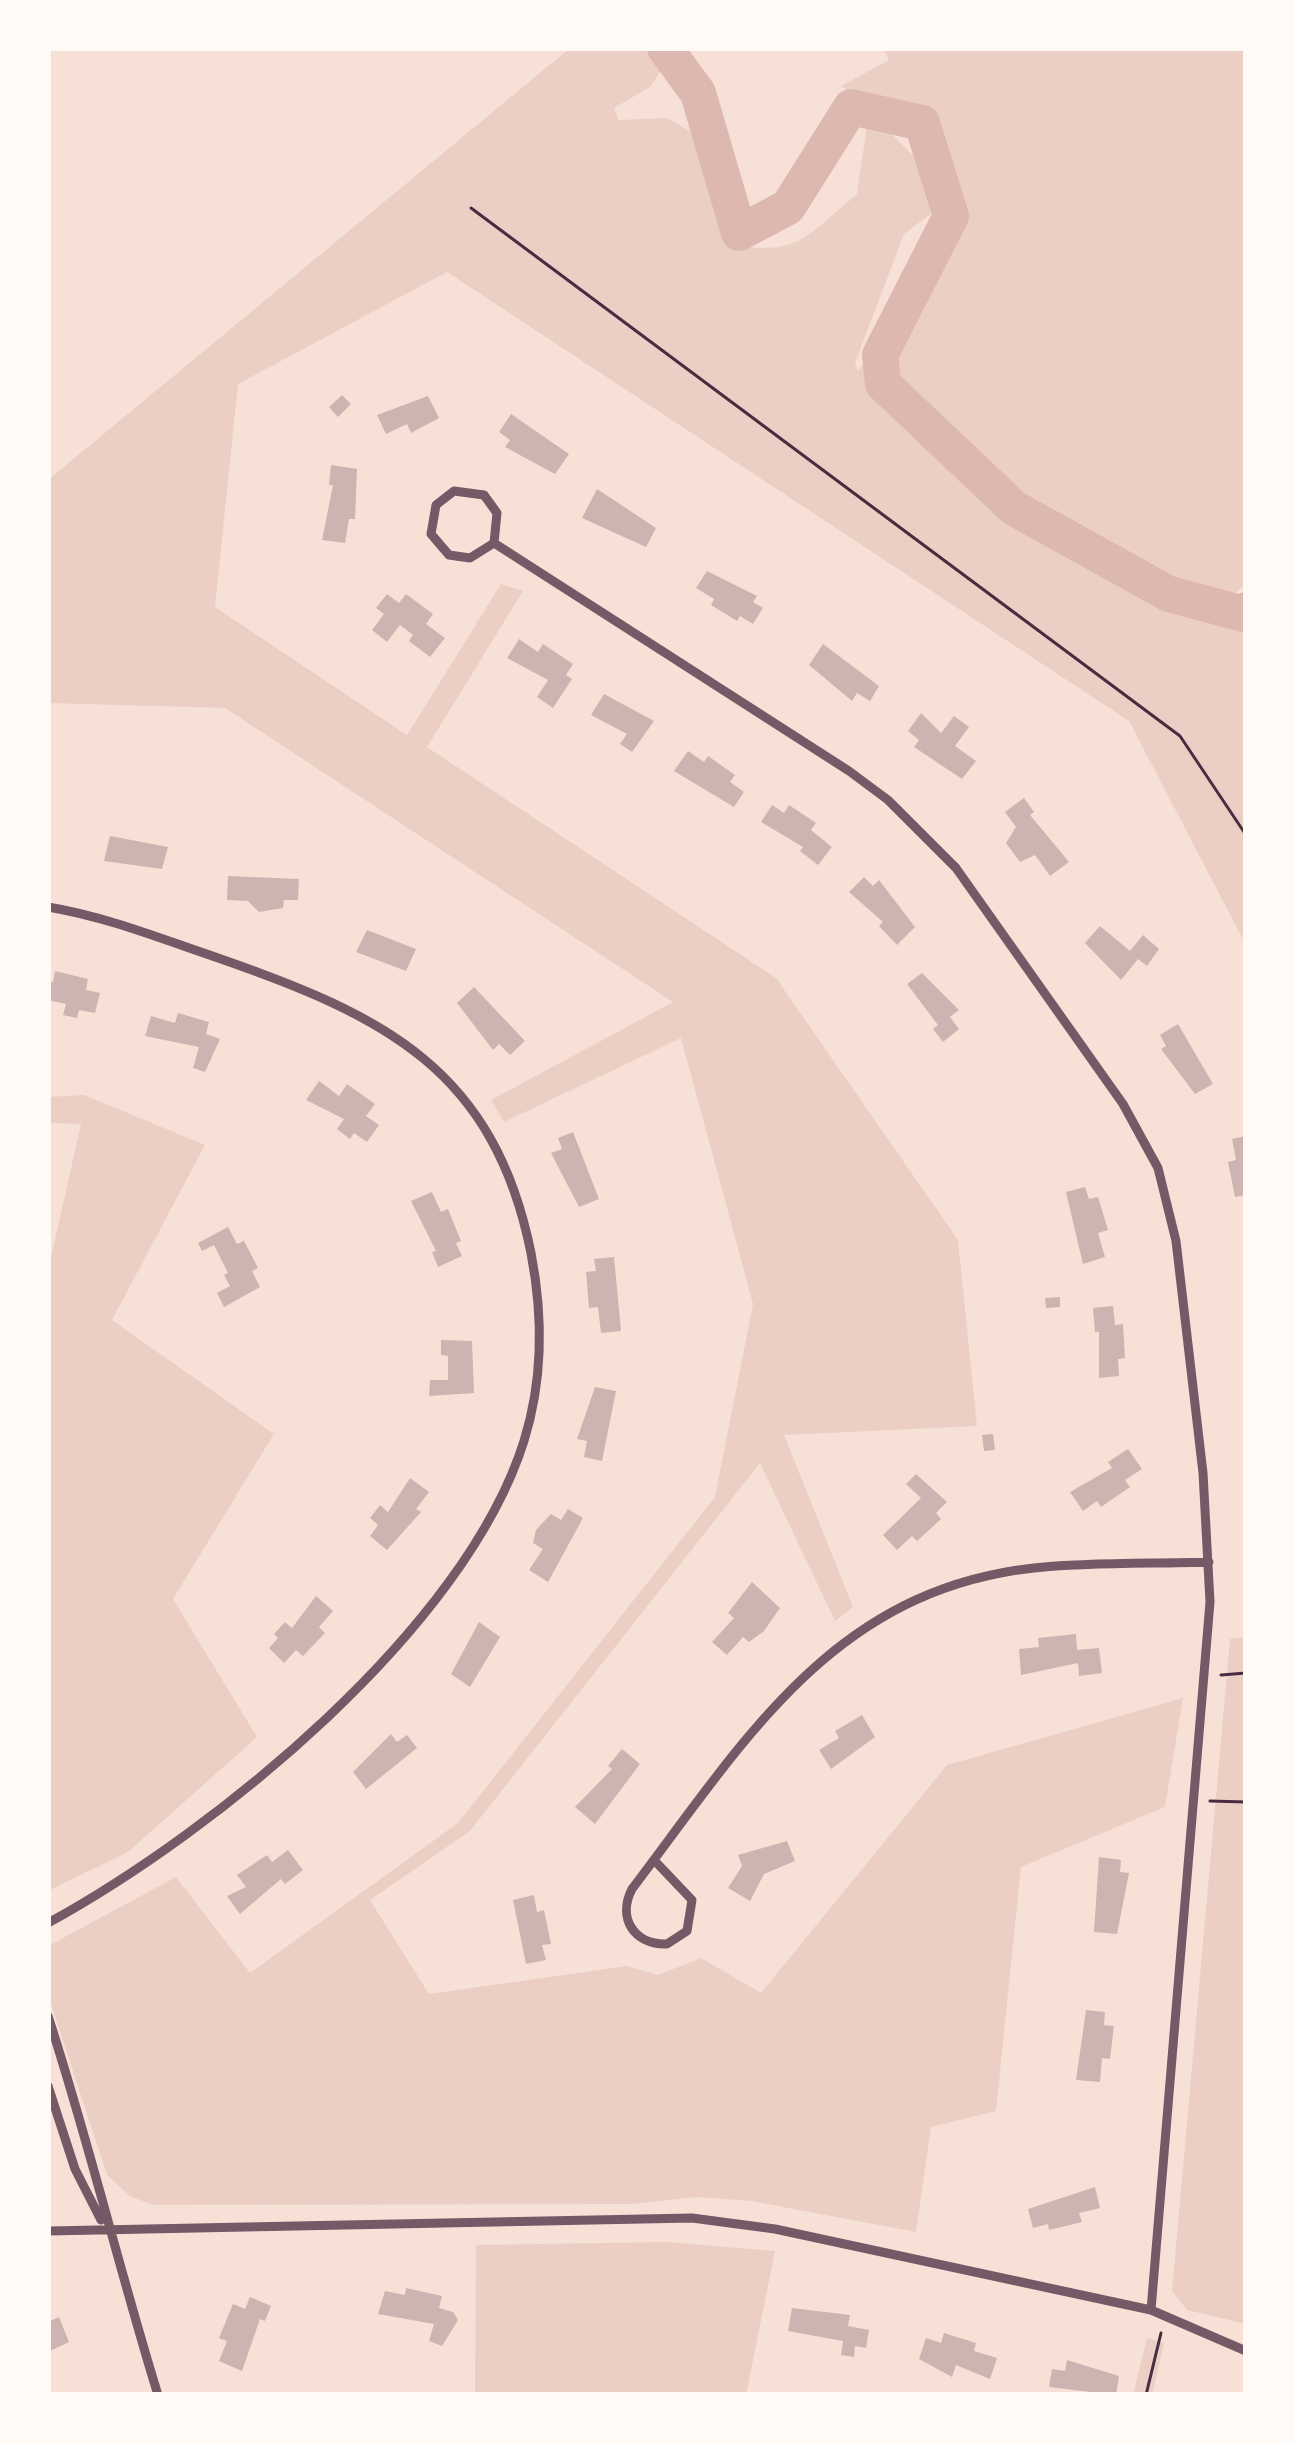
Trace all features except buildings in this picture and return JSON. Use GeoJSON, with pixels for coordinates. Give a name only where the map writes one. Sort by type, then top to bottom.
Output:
{"type":"FeatureCollection","features":[{"type":"Feature","properties":{"kind":"street"},"geometry":{"type":"LineString","coordinates":[[454,491],[484,495],[497,513],[494,543],[477,556],[449,555],[431,534],[436,505],[454,491]]}},
{"type":"Feature","properties":{"kind":"street"},"geometry":{"type":"LineString","coordinates":[[494,543],[888,800],[956,868],[1123,1104],[1158,1168],[1173,1222],[1209,1562],[1207,1677],[1151,2310]]}},
{"type":"Feature","properties":{"kind":"street"},"geometry":{"type":"LineString","coordinates":[[48,907],[116,923],[304,988],[379,1024],[415,1049],[469,1105],[492,1142],[527,1236],[540,1341],[532,1410],[502,1493],[475,1540],[407,1631],[372,1672],[254,1780],[156,1858],[48,1923]]}},
{"type":"Feature","properties":{"kind":"street"},"geometry":{"type":"LineString","coordinates":[[654,1860],[692,1900],[687,1931],[667,1944],[655,1945],[634,1934],[625,1912],[632,1889],[654,1860],[792,1684],[845,1639],[901,1606],[953,1586],[1032,1568],[1209,1562]]}},
{"type":"Feature","properties":{"kind":"street"},"geometry":{"type":"LineString","coordinates":[[48,2016],[96,2163],[107,2232],[158,2395]]}},
{"type":"Feature","properties":{"kind":"street"},"geometry":{"type":"LineString","coordinates":[[48,2086],[76,2169],[107,2232]]}},
{"type":"Feature","properties":{"kind":"street"},"geometry":{"type":"LineString","coordinates":[[48,2230],[692,2218],[775,2229],[1151,2310],[1246,2351]]}},
{"type":"Feature","properties":{"kind":"path"},"geometry":{"type":"LineString","coordinates":[[471,208],[1180,736],[1246,835]]}},
{"type":"Feature","properties":{"kind":"path"},"geometry":{"type":"LineString","coordinates":[[1207,1677],[1246,1673]]}},
{"type":"Feature","properties":{"kind":"path"},"geometry":{"type":"LineString","coordinates":[[1196,1800],[1246,1802]]}},
{"type":"Feature","properties":{"kind":"path"},"geometry":{"type":"LineString","coordinates":[[1146,2395],[1165,2314]]}},
{"type":"Feature","properties":{"kind":"shaded area"},"geometry":{"type":"Polygon","coordinates":[[[570,48],[649,48],[663,68],[650,87],[614,108],[619,120],[667,118],[695,134],[728,244],[786,245],[825,222],[857,194],[867,125],[881,123],[937,180],[936,210],[904,234],[855,363],[858,371],[950,241],[955,216],[951,192],[924,150],[841,86],[889,60],[883,48],[1246,48],[1246,583],[1217,610],[1200,610],[1100,552],[1172,613],[1246,629],[1246,945],[1129,721],[447,272],[238,384],[215,607],[407,735],[501,584],[523,591],[427,747],[776,978],[958,1240],[977,1426],[784,1435],[853,1607],[835,1621],[760,1463],[470,1831],[370,1900],[429,1994],[627,1966],[658,1975],[701,1958],[761,1993],[947,1765],[1183,1698],[1165,1807],[1021,1867],[996,2111],[931,2127],[916,2232],[751,2201],[697,2197],[633,2204],[152,2205],[130,2196],[107,2175],[48,1995],[50,1945],[176,1877],[250,1973],[458,1823],[715,1497],[753,1304],[681,1038],[504,1122],[491,1100],[673,1002],[225,708],[48,703],[48,480],[570,48]]]}},
{"type":"Feature","properties":{"kind":"shaded area"},"geometry":{"type":"Polygon","coordinates":[[[84,1095],[205,1145],[112,1320],[274,1434],[173,1599],[257,1737],[128,1852],[48,1891],[48,1271],[81,1124],[48,1123],[48,1097],[84,1095]]]}},
{"type":"Feature","properties":{"kind":"shaded area"},"geometry":{"type":"Polygon","coordinates":[[[1246,1637],[1246,2324],[1187,2310],[1172,2291],[1230,1639],[1246,1637]]]}},
{"type":"Feature","properties":{"kind":"shaded area"},"geometry":{"type":"Polygon","coordinates":[[[666,2242],[775,2251],[746,2395],[475,2395],[476,2245],[666,2242]]]}},
{"type":"Feature","properties":{"kind":"shaded area"},"geometry":{"type":"Polygon","coordinates":[[[1147,2338],[1164,2343],[1152,2395],[1133,2395],[1147,2338]]]}},
{"type":"Feature","properties":{"kind":"waterway"},"geometry":{"type":"LineString","coordinates":[[665,48],[698,93],[739,233],[788,207],[851,107],[922,123],[951,216],[880,355],[883,384],[1014,508],[1169,594],[1244,614],[1246,610]]}}]}
